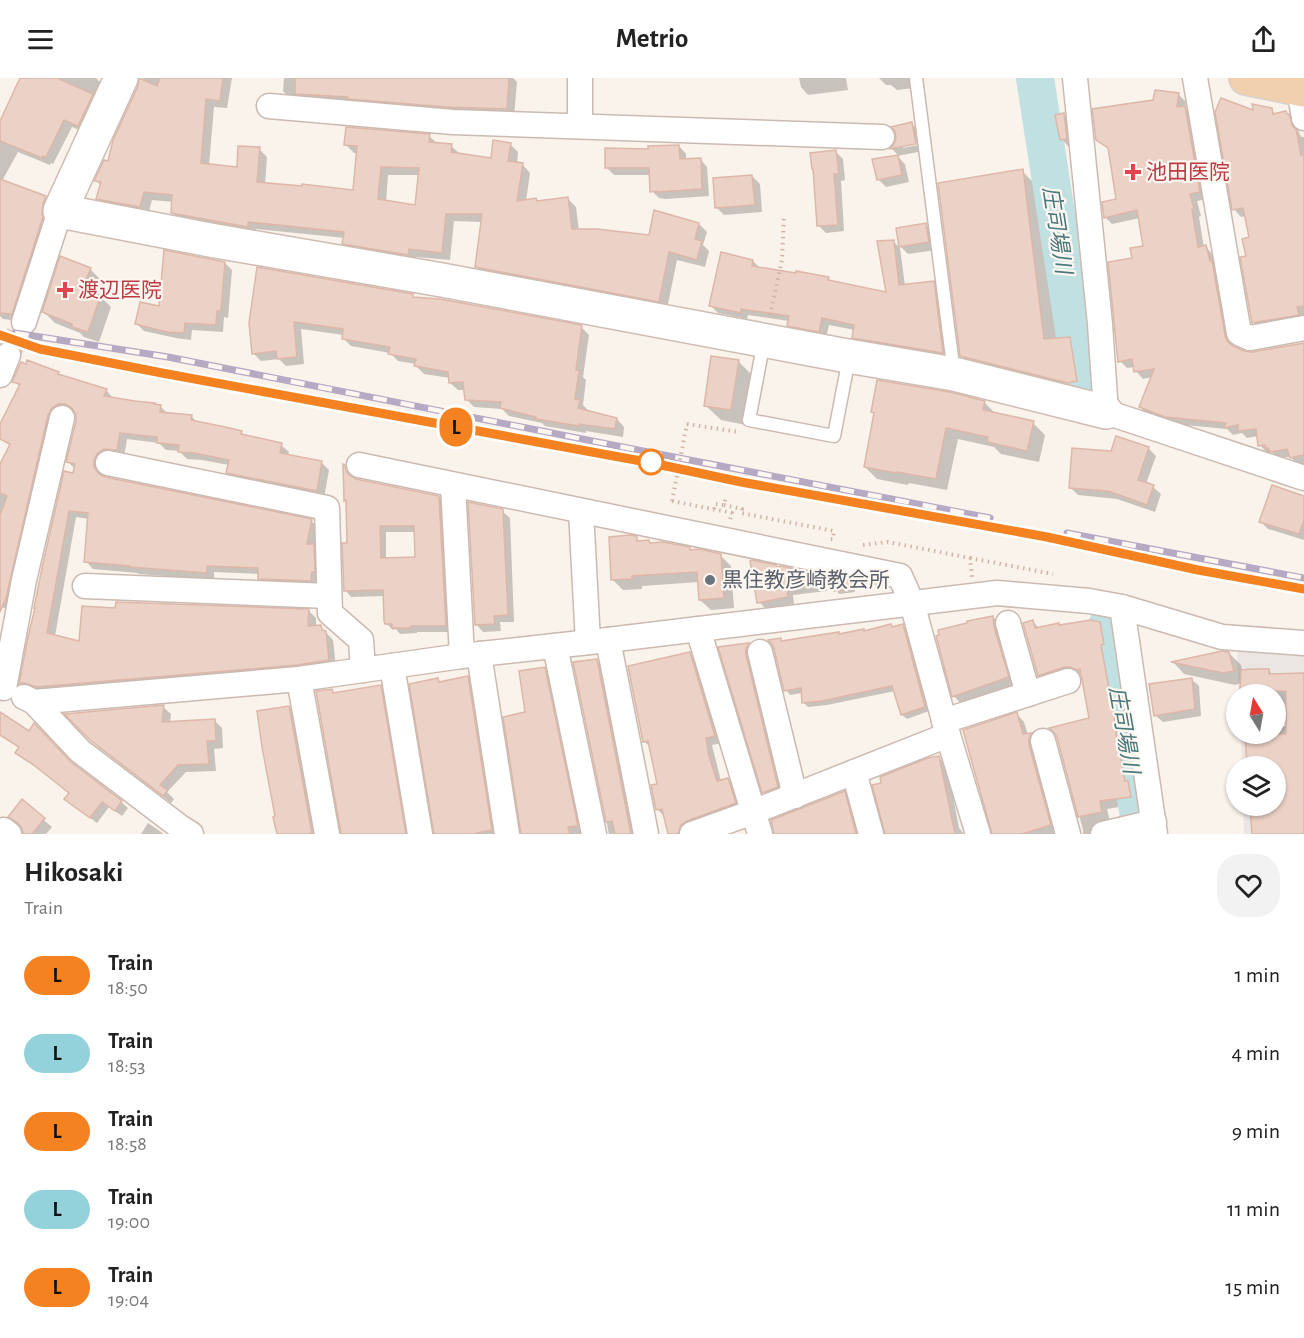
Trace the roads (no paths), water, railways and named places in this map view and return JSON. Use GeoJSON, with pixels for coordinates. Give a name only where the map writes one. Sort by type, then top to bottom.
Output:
{"type":"FeatureCollection","features":[{"type":"Feature","properties":{"kind":"main road"},"geometry":{"type":"LineString","coordinates":[[1246,78],[1302,99]]}},
{"type":"Feature","properties":{"kind":"street"},"geometry":{"type":"LineString","coordinates":[[24,322],[60,211],[121,78]]}},
{"type":"Feature","properties":{"kind":"street"},"geometry":{"type":"LineString","coordinates":[[580,78],[580,126]]}},
{"type":"Feature","properties":{"kind":"street"},"geometry":{"type":"LineString","coordinates":[[1075,78],[1100,324],[1106,412]]}},
{"type":"Feature","properties":{"kind":"street"},"geometry":{"type":"LineString","coordinates":[[1195,78],[1239,333],[1250,338],[1304,328]]}},
{"type":"Feature","properties":{"kind":"street"},"geometry":{"type":"LineString","coordinates":[[269,106],[453,122],[882,137]]}},
{"type":"Feature","properties":{"kind":"street"},"geometry":{"type":"LineString","coordinates":[[60,211],[849,357],[954,374],[1106,412],[1304,478]]}},
{"type":"Feature","properties":{"kind":"street"},"geometry":{"type":"LineString","coordinates":[[62,418],[24,580],[2,687],[34,702],[80,751],[191,834]]}},
{"type":"Feature","properties":{"kind":"street"},"geometry":{"type":"LineString","coordinates":[[108,464],[327,508],[330,613],[361,640],[363,670]]}},
{"type":"Feature","properties":{"kind":"street"},"geometry":{"type":"LineString","coordinates":[[359,465],[900,576],[912,603],[978,834]]}},
{"type":"Feature","properties":{"kind":"street"},"geometry":{"type":"LineString","coordinates":[[453,485],[471,655],[507,834]]}},
{"type":"Feature","properties":{"kind":"street"},"geometry":{"type":"LineString","coordinates":[[581,511],[598,641],[646,834]]}},
{"type":"Feature","properties":{"kind":"street"},"geometry":{"type":"LineString","coordinates":[[85,586],[329,596]]}},
{"type":"Feature","properties":{"kind":"street"},"geometry":{"type":"LineString","coordinates":[[34,702],[299,679],[471,655],[997,593],[1089,601],[1122,607],[1222,637],[1304,644]]}},
{"type":"Feature","properties":{"kind":"street"},"geometry":{"type":"LineString","coordinates":[[1103,834],[1155,828],[1122,607]]}},
{"type":"Feature","properties":{"kind":"street"},"geometry":{"type":"LineString","coordinates":[[1008,623],[1028,694]]}},
{"type":"Feature","properties":{"kind":"street"},"geometry":{"type":"LineString","coordinates":[[698,629],[757,823]]}},
{"type":"Feature","properties":{"kind":"street"},"geometry":{"type":"LineString","coordinates":[[555,646],[594,834]]}},
{"type":"Feature","properties":{"kind":"street"},"geometry":{"type":"LineString","coordinates":[[759,652],[795,796]]}},
{"type":"Feature","properties":{"kind":"street"},"geometry":{"type":"LineString","coordinates":[[392,666],[420,834]]}},
{"type":"Feature","properties":{"kind":"street"},"geometry":{"type":"LineString","coordinates":[[299,679],[327,834]]}},
{"type":"Feature","properties":{"kind":"street"},"geometry":{"type":"LineString","coordinates":[[692,834],[757,823],[795,796],[854,772],[946,728],[1028,694],[1068,681]]}},
{"type":"Feature","properties":{"kind":"street"},"geometry":{"type":"LineString","coordinates":[[1043,741],[1068,834]]}},
{"type":"Feature","properties":{"kind":"street"},"geometry":{"type":"LineString","coordinates":[[854,772],[870,834]]}},
{"type":"Feature","properties":{"kind":"lane"},"geometry":{"type":"LineString","coordinates":[[916,78],[954,374]]}},
{"type":"Feature","properties":{"kind":"lane"},"geometry":{"type":"LineString","coordinates":[[764,341],[749,420],[834,435],[849,357]]}},
{"type":"Feature","properties":{"kind":"waterway","name":"庄司場川"},"geometry":{"type":"LineString","coordinates":[[1035,78],[1082,381]]}},
{"type":"Feature","properties":{"kind":"waterway","name":"庄司場川"},"geometry":{"type":"LineString","coordinates":[[1107,626],[1142,834]]}},
{"type":"Feature","properties":{"kind":"tunnel"},"geometry":{"type":"LineString","coordinates":[[8,355],[24,322]]}},
{"type":"Feature","properties":{"kind":"railway"},"geometry":{"type":"LineString","coordinates":[[15,333],[168,357],[990,518]]}},
{"type":"Feature","properties":{"kind":"railway"},"geometry":{"type":"LineString","coordinates":[[0,335],[41,349],[162,373],[1047,537],[1198,570],[1304,589]]}},
{"type":"Feature","properties":{"kind":"railway"},"geometry":{"type":"LineString","coordinates":[[1067,533],[1304,578]]}},
{"type":"Feature","properties":{"kind":"train","name":"L"},"geometry":{"type":"LineString","coordinates":[[0,335],[40,349],[162,373],[1047,537],[1198,570],[1304,589]]}},
{"type":"Feature","properties":{"kind":"place","name":"池田医院"},"geometry":{"type":"Point","coordinates":[1133,172]}},
{"type":"Feature","properties":{"kind":"place","name":"渡辺医院"},"geometry":{"type":"Point","coordinates":[65,290]}},
{"type":"Feature","properties":{"kind":"place","name":"黒住教彦崎教会所"},"geometry":{"type":"Point","coordinates":[710,580]}}]}
